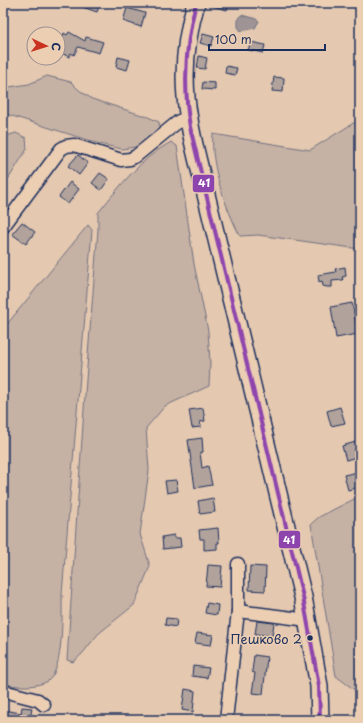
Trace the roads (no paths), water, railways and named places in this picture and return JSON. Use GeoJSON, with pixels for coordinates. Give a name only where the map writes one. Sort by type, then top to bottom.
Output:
{"type":"FeatureCollection","features":[{"type":"Feature","properties":{"kind":"highway"},"geometry":{"type":"LineString","coordinates":[[196,3],[187,39],[185,81],[188,118],[308,620],[318,686],[320,720]]}},
{"type":"Feature","properties":{"kind":"street"},"geometry":{"type":"LineString","coordinates":[[3,227],[61,149],[66,146],[74,145],[121,160],[130,159],[136,156],[179,121],[188,118]]}},
{"type":"Feature","properties":{"kind":"street"},"geometry":{"type":"LineString","coordinates":[[226,720],[238,611],[238,564]]}},
{"type":"Feature","properties":{"kind":"street"},"geometry":{"type":"LineString","coordinates":[[238,611],[308,620]]}},
{"type":"Feature","properties":{"kind":"street"},"geometry":{"type":"LineString","coordinates":[[3,691],[38,700],[44,705]]}},
{"type":"Feature","properties":{"kind":"place","name":"Пешково 2"},"geometry":{"type":"Point","coordinates":[310,638]}}]}
